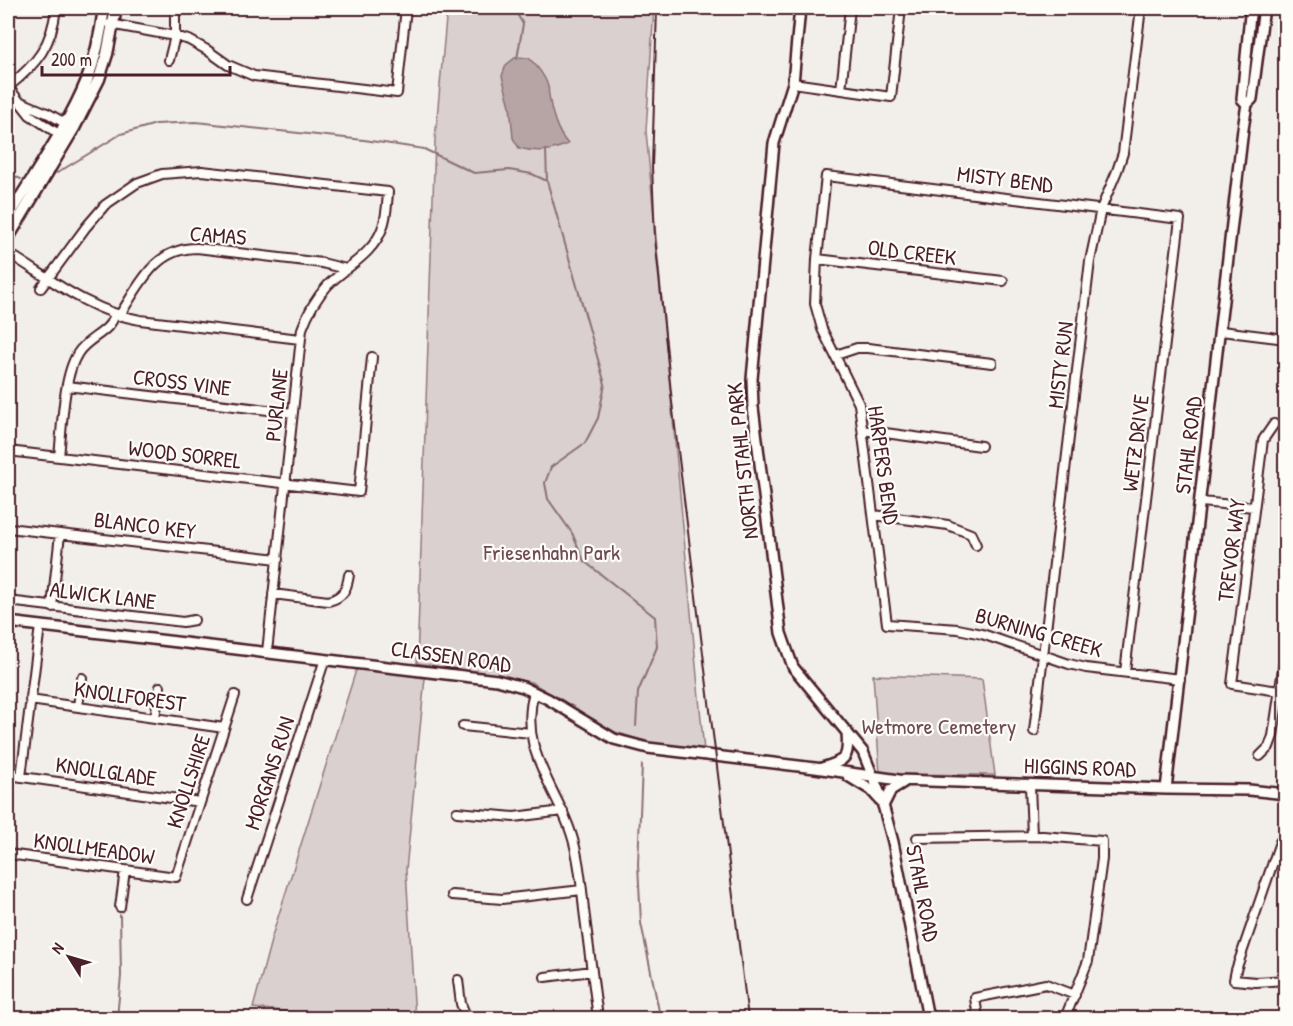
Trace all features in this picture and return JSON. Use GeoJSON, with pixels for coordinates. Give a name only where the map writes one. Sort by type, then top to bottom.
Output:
{"type":"FeatureCollection","features":[{"type":"Feature","properties":{"kind":"main road"},"geometry":{"type":"LineString","coordinates":[[104,8],[108,24]]}},
{"type":"Feature","properties":{"kind":"main road"},"geometry":{"type":"LineString","coordinates":[[8,238],[69,125],[75,105],[116,8]]}},
{"type":"Feature","properties":{"kind":"main road"},"geometry":{"type":"LineString","coordinates":[[8,218],[62,137]]}},
{"type":"Feature","properties":{"kind":"street"},"geometry":{"type":"LineString","coordinates":[[56,8],[51,35],[43,51],[31,67],[8,87],[36,120],[62,137]]}},
{"type":"Feature","properties":{"kind":"street"},"geometry":{"type":"LineString","coordinates":[[169,60],[175,36],[175,8]]}},
{"type":"Feature","properties":{"kind":"street"},"geometry":{"type":"LineString","coordinates":[[108,24],[175,36],[198,45],[236,70],[254,76],[397,93],[405,9],[381,8]]}},
{"type":"Feature","properties":{"kind":"street","name":"NORTH STAHL PARK"},"geometry":{"type":"LineString","coordinates":[[800,8],[793,83],[774,143],[751,390],[781,633],[785,649],[793,667],[863,752],[874,777]]}},
{"type":"Feature","properties":{"kind":"street"},"geometry":{"type":"LineString","coordinates":[[841,90],[850,8]]}},
{"type":"Feature","properties":{"kind":"street"},"geometry":{"type":"LineString","coordinates":[[793,83],[891,97],[901,8]]}},
{"type":"Feature","properties":{"kind":"street","name":"MISTY RUN"},"geometry":{"type":"LineString","coordinates":[[1034,732],[1090,261],[1101,209],[1123,153],[1141,8]]}},
{"type":"Feature","properties":{"kind":"street","name":"STAHL ROAD"},"geometry":{"type":"LineString","coordinates":[[1247,104],[1242,99],[1250,15],[1254,8]]}},
{"type":"Feature","properties":{"kind":"street","name":"STAHL ROAD"},"geometry":{"type":"LineString","coordinates":[[1166,789],[1247,104],[1252,99],[1263,15],[1260,8]]}},
{"type":"Feature","properties":{"kind":"street"},"geometry":{"type":"LineString","coordinates":[[18,100],[69,125]]}},
{"type":"Feature","properties":{"kind":"street"},"geometry":{"type":"LineString","coordinates":[[36,120],[42,111]]}},
{"type":"Feature","properties":{"kind":"street","name":"PURLANE"},"geometry":{"type":"LineString","coordinates":[[50,279],[86,227],[105,205],[126,189],[162,174],[202,171],[388,192],[386,218],[379,236],[364,255],[329,284],[315,300],[300,339],[267,652]]}},
{"type":"Feature","properties":{"kind":"street","name":"MISTY BEND"},"geometry":{"type":"LineString","coordinates":[[826,176],[1180,219]]}},
{"type":"Feature","properties":{"kind":"street","name":"HARPERS BEND"},"geometry":{"type":"LineString","coordinates":[[826,176],[814,296],[817,314],[856,396],[863,430],[887,624]]}},
{"type":"Feature","properties":{"kind":"street","name":"WETZ DRIVE"},"geometry":{"type":"LineString","coordinates":[[1125,672],[1180,219]]}},
{"type":"Feature","properties":{"kind":"street","name":"CAMAS"},"geometry":{"type":"LineString","coordinates":[[59,457],[67,386],[76,356],[86,342],[112,324],[158,261],[176,250],[197,248],[322,263],[346,269]]}},
{"type":"Feature","properties":{"kind":"street"},"geometry":{"type":"LineString","coordinates":[[8,253],[92,304],[117,315],[140,320],[300,339]]}},
{"type":"Feature","properties":{"kind":"street","name":"OLD CREEK"},"geometry":{"type":"LineString","coordinates":[[817,259],[1003,281]]}},
{"type":"Feature","properties":{"kind":"street"},"geometry":{"type":"LineString","coordinates":[[41,288],[50,279]]}},
{"type":"Feature","properties":{"kind":"street"},"geometry":{"type":"LineString","coordinates":[[1221,331],[1286,339]]}},
{"type":"Feature","properties":{"kind":"street"},"geometry":{"type":"LineString","coordinates":[[836,356],[857,348],[868,348],[992,363]]}},
{"type":"Feature","properties":{"kind":"street","name":"WOOD SORREL"},"geometry":{"type":"LineString","coordinates":[[8,451],[359,492],[372,357]]}},
{"type":"Feature","properties":{"kind":"street","name":"CROSS VINE"},"geometry":{"type":"LineString","coordinates":[[67,386],[293,412]]}},
{"type":"Feature","properties":{"kind":"street","name":"TREVOR WAY"},"geometry":{"type":"LineString","coordinates":[[1274,424],[1263,440],[1232,684],[1279,692]]}},
{"type":"Feature","properties":{"kind":"street"},"geometry":{"type":"LineString","coordinates":[[863,430],[981,446]]}},
{"type":"Feature","properties":{"kind":"street"},"geometry":{"type":"LineString","coordinates":[[1201,502],[1254,507]]}},
{"type":"Feature","properties":{"kind":"street"},"geometry":{"type":"LineString","coordinates":[[874,515],[954,526],[971,534],[975,545]]}},
{"type":"Feature","properties":{"kind":"street","name":"BLANCO KEY"},"geometry":{"type":"LineString","coordinates":[[8,528],[278,559]]}},
{"type":"Feature","properties":{"kind":"street"},"geometry":{"type":"LineString","coordinates":[[52,607],[60,534]]}},
{"type":"Feature","properties":{"kind":"street"},"geometry":{"type":"LineString","coordinates":[[273,594],[328,601],[335,599],[345,591],[349,575]]}},
{"type":"Feature","properties":{"kind":"street","name":"ALWICK LANE"},"geometry":{"type":"LineString","coordinates":[[8,601],[183,622],[194,620]]}},
{"type":"Feature","properties":{"kind":"street","name":"CLASSEN ROAD"},"geometry":{"type":"LineString","coordinates":[[8,622],[497,680],[534,692],[622,742],[648,748],[874,777]]}},
{"type":"Feature","properties":{"kind":"street","name":"BURNING CREEK"},"geometry":{"type":"LineString","coordinates":[[887,624],[958,629],[981,634],[1086,668],[1180,679]]}},
{"type":"Feature","properties":{"kind":"street"},"geometry":{"type":"LineString","coordinates":[[21,777],[40,626]]}},
{"type":"Feature","properties":{"kind":"street"},"geometry":{"type":"LineString","coordinates":[[1260,756],[1269,747],[1273,736],[1284,655]]}},
{"type":"Feature","properties":{"kind":"street","name":"MORGANS RUN"},"geometry":{"type":"LineString","coordinates":[[247,899],[325,658]]}},
{"type":"Feature","properties":{"kind":"street"},"geometry":{"type":"LineString","coordinates":[[78,706],[82,678]]}},
{"type":"Feature","properties":{"kind":"street"},"geometry":{"type":"LineString","coordinates":[[155,717],[159,687]]}},
{"type":"Feature","properties":{"kind":"street"},"geometry":{"type":"LineString","coordinates":[[534,692],[530,716],[531,732],[541,770],[563,811],[575,846],[598,1018]]}},
{"type":"Feature","properties":{"kind":"street","name":"KNOLLSHIRE"},"geometry":{"type":"LineString","coordinates":[[176,877],[235,695]]}},
{"type":"Feature","properties":{"kind":"street","name":"KNOLLFOREST"},"geometry":{"type":"LineString","coordinates":[[30,700],[224,728]]}},
{"type":"Feature","properties":{"kind":"street"},"geometry":{"type":"LineString","coordinates":[[463,726],[531,732]]}},
{"type":"Feature","properties":{"kind":"street"},"geometry":{"type":"LineString","coordinates":[[820,769],[838,763],[846,756],[847,732]]}},
{"type":"Feature","properties":{"kind":"street"},"geometry":{"type":"LineString","coordinates":[[844,773],[871,790],[883,804],[891,790],[898,784],[908,781]]}},
{"type":"Feature","properties":{"kind":"street","name":"KNOLLGLADE"},"geometry":{"type":"LineString","coordinates":[[8,776],[200,802]]}},
{"type":"Feature","properties":{"kind":"street","name":"STAHL ROAD"},"geometry":{"type":"LineString","coordinates":[[874,777],[893,842],[928,1018]]}},
{"type":"Feature","properties":{"kind":"street","name":"HIGGINS ROAD"},"geometry":{"type":"LineString","coordinates":[[874,777],[908,781],[1249,790],[1286,794]]}},
{"type":"Feature","properties":{"kind":"street"},"geometry":{"type":"LineString","coordinates":[[1030,785],[1032,836]]}},
{"type":"Feature","properties":{"kind":"street"},"geometry":{"type":"LineString","coordinates":[[457,812],[514,817],[563,811]]}},
{"type":"Feature","properties":{"kind":"street"},"geometry":{"type":"LineString","coordinates":[[917,838],[1032,836],[1102,841],[1102,859],[1088,961],[1065,1018]]}},
{"type":"Feature","properties":{"kind":"street"},"geometry":{"type":"LineString","coordinates":[[1283,842],[1269,875],[1234,980],[1256,982],[1286,980]]}},
{"type":"Feature","properties":{"kind":"street","name":"KNOLLMEADOW"},"geometry":{"type":"LineString","coordinates":[[8,854],[176,877]]}},
{"type":"Feature","properties":{"kind":"street"},"geometry":{"type":"LineString","coordinates":[[120,907],[125,870]]}},
{"type":"Feature","properties":{"kind":"street"},"geometry":{"type":"LineString","coordinates":[[452,895],[502,899],[582,890]]}},
{"type":"Feature","properties":{"kind":"street"},"geometry":{"type":"LineString","coordinates":[[545,977],[592,971]]}},
{"type":"Feature","properties":{"kind":"street"},"geometry":{"type":"LineString","coordinates":[[459,980],[461,1004],[467,1018]]}},
{"type":"Feature","properties":{"kind":"street"},"geometry":{"type":"LineString","coordinates":[[978,1018],[975,998],[990,994],[1046,984],[1075,995]]}},
{"type":"Feature","properties":{"kind":"green space","name":"Friesenhahn Park"},"geometry":{"type":"Polygon","coordinates":[[[447,8],[654,8],[646,131],[704,751],[650,743],[615,732],[531,682],[417,663],[435,140],[447,8]]]}},
{"type":"Feature","properties":{"kind":"green space"},"geometry":{"type":"Polygon","coordinates":[[[357,667],[425,678],[406,870],[415,1018],[352,1018],[253,1008],[273,933],[357,667]]]}},
{"type":"Feature","properties":{"kind":"green space","name":"Wetmore Cemetery"},"geometry":{"type":"Polygon","coordinates":[[[873,675],[982,679],[995,775],[880,774],[873,675]]]}},
{"type":"Feature","properties":{"kind":"shaded area"},"geometry":{"type":"Polygon","coordinates":[[[516,57],[529,58],[543,74],[548,86],[555,121],[568,144],[538,151],[519,148],[513,138],[510,106],[502,76],[506,65],[516,57]]]}},
{"type":"Feature","properties":{"kind":"waterway"},"geometry":{"type":"LineString","coordinates":[[517,59],[523,24],[517,14],[520,8]]}},
{"type":"Feature","properties":{"kind":"waterway"},"geometry":{"type":"LineString","coordinates":[[57,173],[121,134],[156,124],[196,122],[364,140],[424,149],[474,173],[509,170],[532,174],[547,181]]}},
{"type":"Feature","properties":{"kind":"waterway"},"geometry":{"type":"LineString","coordinates":[[546,150],[547,181],[605,384],[598,418],[585,443],[551,467],[545,483],[548,499],[572,533],[584,561],[655,617],[657,647],[638,692],[636,726]]}},
{"type":"Feature","properties":{"kind":"waterway"},"geometry":{"type":"LineString","coordinates":[[8,174],[21,179]]}},
{"type":"Feature","properties":{"kind":"waterway"},"geometry":{"type":"LineString","coordinates":[[642,765],[638,864],[641,923],[659,1011],[663,1018]]}},
{"type":"Feature","properties":{"kind":"waterway"},"geometry":{"type":"LineString","coordinates":[[117,1018],[121,976],[120,915]]}},
{"type":"Feature","properties":{"kind":"railway"},"geometry":{"type":"LineString","coordinates":[[657,8],[652,167],[655,238],[672,402],[748,1018]]}}]}
